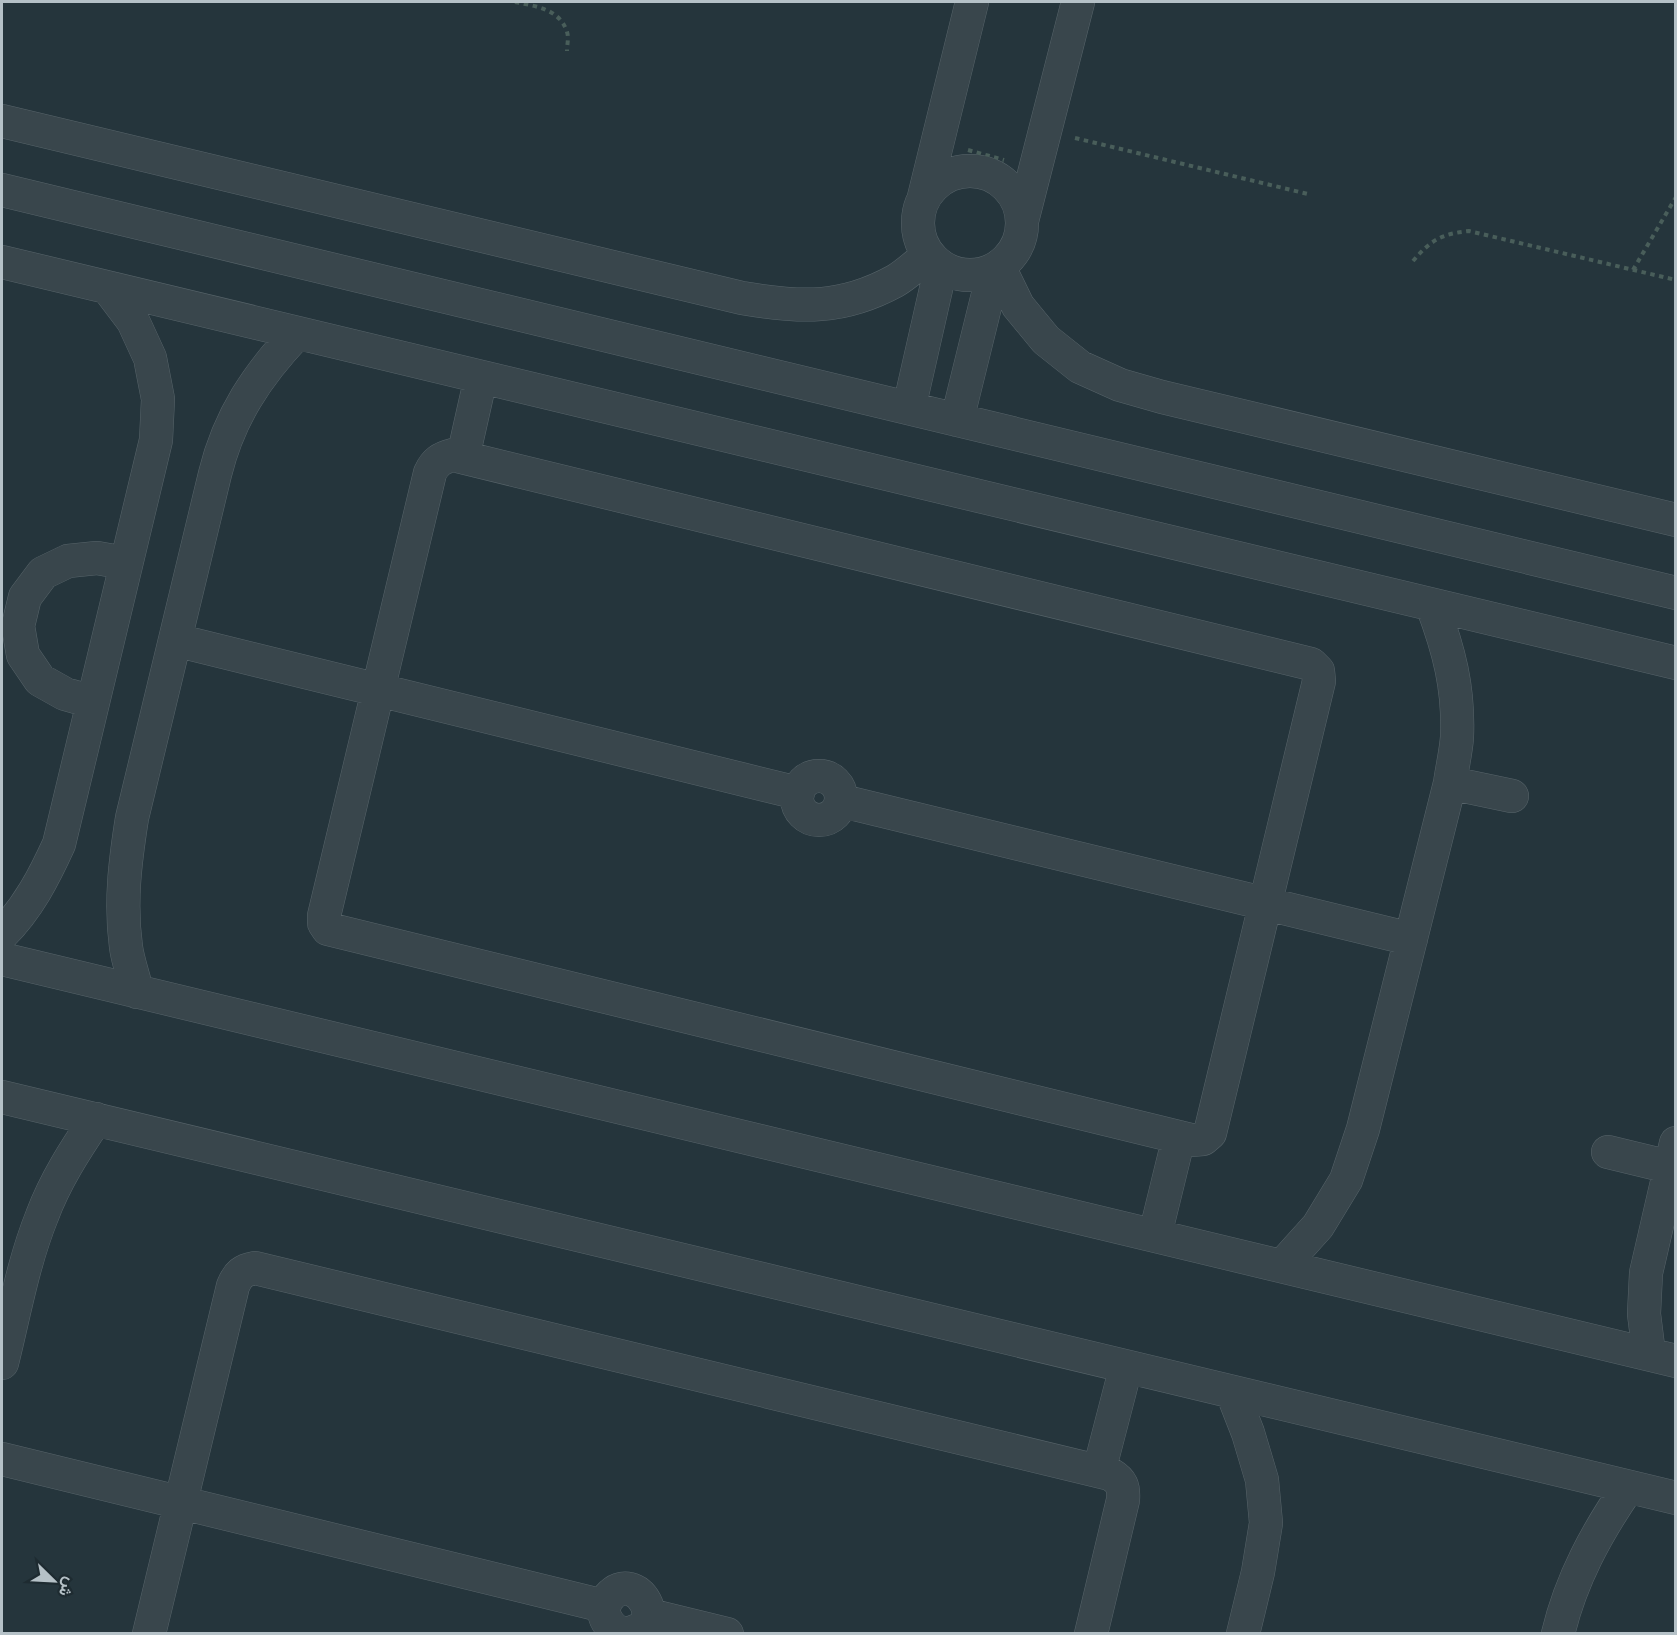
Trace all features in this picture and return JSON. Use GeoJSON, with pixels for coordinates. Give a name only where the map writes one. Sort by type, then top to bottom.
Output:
{"type":"FeatureCollection","features":[{"type":"Feature","properties":{"kind":"street"},"geometry":{"type":"LineString","coordinates":[[972,2],[918,222],[921,240],[935,261],[958,274],[967,275],[976,275],[996,268],[1012,255],[1020,239],[1022,221],[1078,2]]}},
{"type":"Feature","properties":{"kind":"street"},"geometry":{"type":"LineString","coordinates":[[2,121],[742,298],[782,305],[822,306],[860,297],[935,261]]}},
{"type":"Feature","properties":{"kind":"street"},"geometry":{"type":"LineString","coordinates":[[921,205],[931,189],[944,178],[961,172],[979,172],[996,178],[1010,189],[1018,204],[1022,221]]}},
{"type":"Feature","properties":{"kind":"street"},"geometry":{"type":"LineString","coordinates":[[2,190],[1676,593]]}},
{"type":"Feature","properties":{"kind":"street"},"geometry":{"type":"LineString","coordinates":[[909,408],[935,261]]}},
{"type":"Feature","properties":{"kind":"street"},"geometry":{"type":"LineString","coordinates":[[2,262],[1676,663]]}},
{"type":"Feature","properties":{"kind":"street"},"geometry":{"type":"LineString","coordinates":[[957,420],[996,268]]}},
{"type":"Feature","properties":{"kind":"street"},"geometry":{"type":"LineString","coordinates":[[996,268],[1018,306],[1046,340],[1080,367],[1120,385],[1161,397],[1676,520]]}},
{"type":"Feature","properties":{"kind":"street"},"geometry":{"type":"LineString","coordinates":[[2,934],[40,886],[59,844],[156,440],[158,399],[150,358],[133,321],[108,288]]}},
{"type":"Feature","properties":{"kind":"street"},"geometry":{"type":"LineString","coordinates":[[137,992],[126,949],[122,905],[124,861],[132,818],[219,457],[232,422],[250,390],[266,367],[297,333]]}},
{"type":"Feature","properties":{"kind":"street"},"geometry":{"type":"LineString","coordinates":[[463,457],[482,377]]}},
{"type":"Feature","properties":{"kind":"street"},"geometry":{"type":"LineString","coordinates":[[453,455],[1311,664],[1318,671],[1319,681],[1210,1133],[1203,1139],[1191,1140],[328,928],[324,922],[324,916],[378,690],[430,473],[434,464],[442,458],[453,455]]}},
{"type":"Feature","properties":{"kind":"street"},"geometry":{"type":"LineString","coordinates":[[93,702],[64,694],[40,680],[23,655],[18,626],[25,597],[43,573],[68,561],[97,558],[126,563]]}},
{"type":"Feature","properties":{"kind":"street"},"geometry":{"type":"LineString","coordinates":[[1282,1266],[1318,1226],[1346,1180],[1363,1129],[1450,783],[1457,738],[1456,692],[1448,647],[1432,604]]}},
{"type":"Feature","properties":{"kind":"street"},"geometry":{"type":"LineString","coordinates":[[175,640],[798,793],[798,804],[804,814],[814,820],[827,819],[837,812],[842,801],[1411,939]]}},
{"type":"Feature","properties":{"kind":"street"},"geometry":{"type":"LineString","coordinates":[[1450,783],[1512,796]]}},
{"type":"Feature","properties":{"kind":"street"},"geometry":{"type":"LineString","coordinates":[[2,960],[1662,1357]]}},
{"type":"Feature","properties":{"kind":"street"},"geometry":{"type":"LineString","coordinates":[[2,1097],[1676,1498]]}},
{"type":"Feature","properties":{"kind":"street"},"geometry":{"type":"LineString","coordinates":[[2,1364],[41,1217],[61,1174],[96,1119]]}},
{"type":"Feature","properties":{"kind":"street"},"geometry":{"type":"LineString","coordinates":[[1155,1236],[1179,1137]]}},
{"type":"Feature","properties":{"kind":"street"},"geometry":{"type":"LineString","coordinates":[[1608,1152],[1672,1155],[1646,1273],[1644,1314],[1662,1357]]}},
{"type":"Feature","properties":{"kind":"street"},"geometry":{"type":"LineString","coordinates":[[149,1634],[233,1286],[237,1277],[245,1270],[255,1268],[1099,1471],[1119,1479],[1124,1488],[1123,1500],[1091,1634]]}},
{"type":"Feature","properties":{"kind":"street"},"geometry":{"type":"LineString","coordinates":[[1099,1471],[1126,1367]]}},
{"type":"Feature","properties":{"kind":"street"},"geometry":{"type":"LineString","coordinates":[[1232,1392],[1248,1433],[1262,1480],[1266,1523],[1258,1572],[1242,1634]]}},
{"type":"Feature","properties":{"kind":"street"},"geometry":{"type":"LineString","coordinates":[[2,1459],[604,1606]]}},
{"type":"Feature","properties":{"kind":"street"},"geometry":{"type":"LineString","coordinates":[[1558,1634],[1578,1572],[1601,1526],[1628,1487]]}},
{"type":"Feature","properties":{"kind":"street"},"geometry":{"type":"LineString","coordinates":[[631,1589],[641,1594],[648,1604],[649,1614],[644,1626],[634,1633],[622,1634],[611,1628],[605,1618],[604,1606],[610,1596],[620,1590],[631,1589]]}},
{"type":"Feature","properties":{"kind":"street"},"geometry":{"type":"LineString","coordinates":[[649,1614],[727,1634]]}},
{"type":"Feature","properties":{"kind":"path"},"geometry":{"type":"LineString","coordinates":[[515,2],[543,8],[559,17],[568,33],[567,51]]}},
{"type":"Feature","properties":{"kind":"path"},"geometry":{"type":"LineString","coordinates":[[1065,136],[1308,194]]}},
{"type":"Feature","properties":{"kind":"path"},"geometry":{"type":"LineString","coordinates":[[961,147],[971,152],[1004,160],[1010,157]]}},
{"type":"Feature","properties":{"kind":"path"},"geometry":{"type":"LineString","coordinates":[[1633,270],[1676,197]]}},
{"type":"Feature","properties":{"kind":"path"},"geometry":{"type":"LineString","coordinates":[[1413,261],[1428,244],[1437,239],[1447,234],[1469,231],[1676,280]]}}]}
